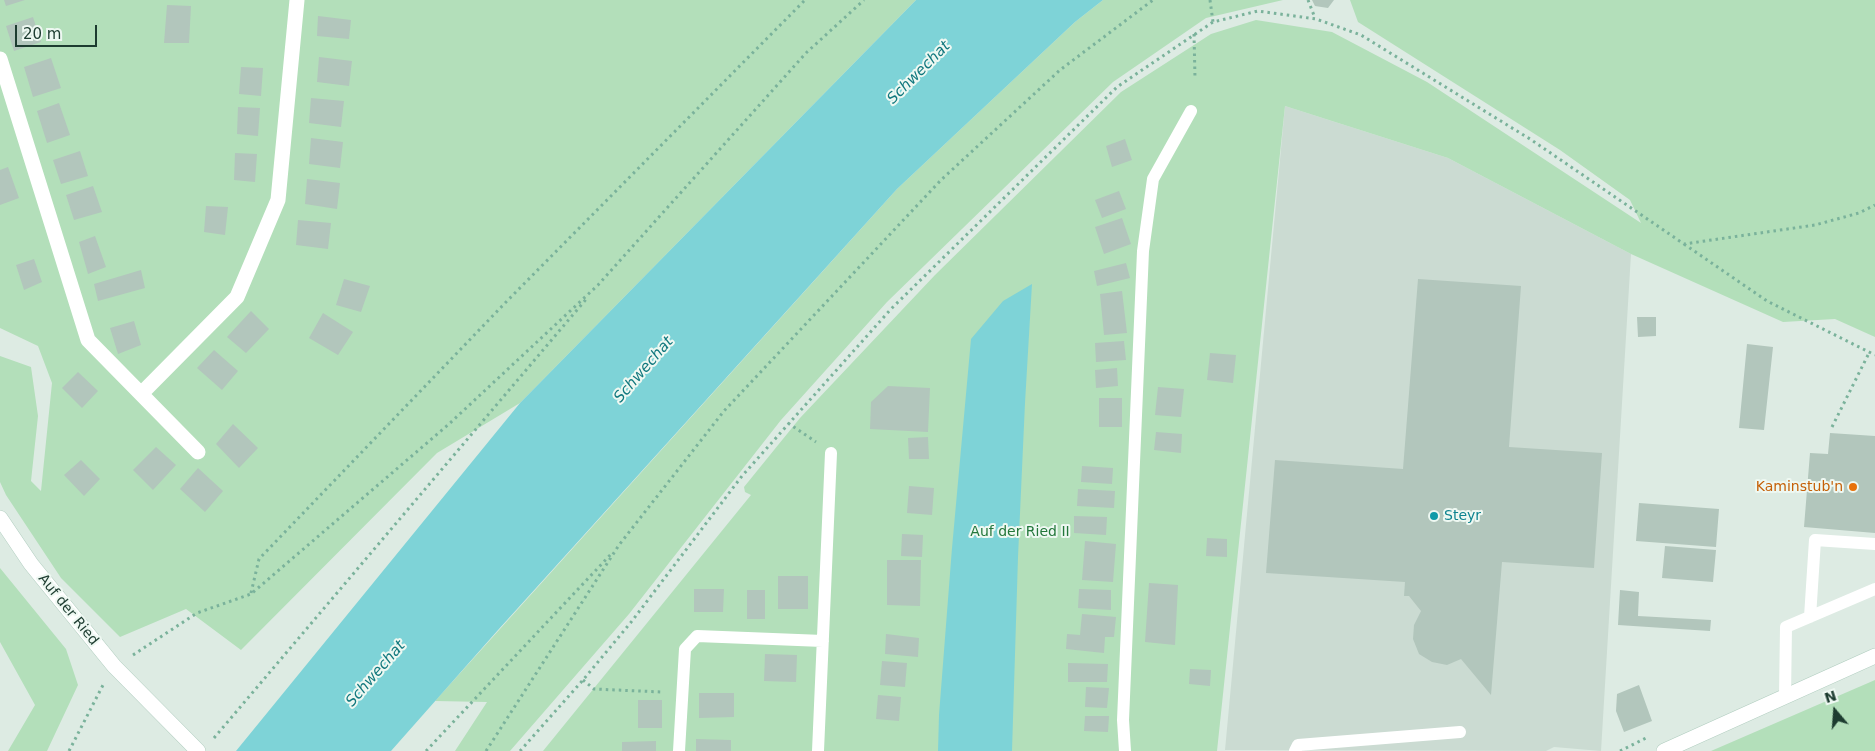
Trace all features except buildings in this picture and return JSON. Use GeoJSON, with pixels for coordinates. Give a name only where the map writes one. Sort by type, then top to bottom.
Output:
{"type":"FeatureCollection","features":[{"type":"Feature","properties":{"kind":"street"},"geometry":{"type":"LineString","coordinates":[[141,394],[237,296],[278,200],[297,0]]}},
{"type":"Feature","properties":{"kind":"street"},"geometry":{"type":"LineString","coordinates":[[0,60],[88,340],[198,452]]}},
{"type":"Feature","properties":{"kind":"street","name":"Auf der Ried"},"geometry":{"type":"LineString","coordinates":[[0,518],[31,564],[114,666],[143,698],[198,751]]}},
{"type":"Feature","properties":{"kind":"street"},"geometry":{"type":"LineString","coordinates":[[1664,751],[1875,656]]}},
{"type":"Feature","properties":{"kind":"lane"},"geometry":{"type":"LineString","coordinates":[[1125,751],[1123,720],[1143,251],[1153,179],[1191,111]]}},
{"type":"Feature","properties":{"kind":"lane"},"geometry":{"type":"LineString","coordinates":[[818,751],[831,453]]}},
{"type":"Feature","properties":{"kind":"lane"},"geometry":{"type":"LineString","coordinates":[[1810,617],[1815,540],[1875,544]]}},
{"type":"Feature","properties":{"kind":"lane"},"geometry":{"type":"LineString","coordinates":[[1786,696],[1786,627],[1875,589]]}},
{"type":"Feature","properties":{"kind":"lane"},"geometry":{"type":"LineString","coordinates":[[679,751],[685,649],[697,636],[823,641]]}},
{"type":"Feature","properties":{"kind":"lane"},"geometry":{"type":"LineString","coordinates":[[1295,751],[1298,746],[1460,732]]}},
{"type":"Feature","properties":{"kind":"path"},"geometry":{"type":"LineString","coordinates":[[251,594],[258,559],[507,301],[805,0]]}},
{"type":"Feature","properties":{"kind":"path"},"geometry":{"type":"LineString","coordinates":[[213,738],[598,285],[806,53],[864,0]]}},
{"type":"Feature","properties":{"kind":"path"},"geometry":{"type":"LineString","coordinates":[[426,751],[619,545],[724,411],[941,180],[1060,70],[1153,0]]}},
{"type":"Feature","properties":{"kind":"path"},"geometry":{"type":"LineString","coordinates":[[1210,0],[1213,22]]}},
{"type":"Feature","properties":{"kind":"path"},"geometry":{"type":"LineString","coordinates":[[1308,0],[1316,19]]}},
{"type":"Feature","properties":{"kind":"path"},"geometry":{"type":"LineString","coordinates":[[1194,34],[1195,78]]}},
{"type":"Feature","properties":{"kind":"path"},"geometry":{"type":"LineString","coordinates":[[1684,244],[1767,301],[1875,355]]}},
{"type":"Feature","properties":{"kind":"path"},"geometry":{"type":"LineString","coordinates":[[69,751],[114,666],[197,614],[251,594],[449,424],[598,285]]}},
{"type":"Feature","properties":{"kind":"path"},"geometry":{"type":"LineString","coordinates":[[1832,427],[1869,353]]}},
{"type":"Feature","properties":{"kind":"path"},"geometry":{"type":"LineString","coordinates":[[788,423],[806,436]]}},
{"type":"Feature","properties":{"kind":"path"},"geometry":{"type":"LineString","coordinates":[[486,751],[619,545]]}},
{"type":"Feature","properties":{"kind":"path"},"geometry":{"type":"LineString","coordinates":[[583,680],[594,688],[682,693]]}},
{"type":"Feature","properties":{"kind":"shaded area"},"geometry":{"type":"Polygon","coordinates":[[[1285,106],[1448,158],[1631,254],[1601,751],[1554,747],[1546,751],[1225,750],[1285,106]]]}},
{"type":"Feature","properties":{"kind":"green space"},"geometry":{"type":"Polygon","coordinates":[[[0,0],[916,0],[520,403],[437,453],[241,650],[186,609],[120,637],[61,578],[6,495],[0,482],[0,356],[31,367],[38,416],[31,481],[41,491],[52,383],[38,346],[0,328],[0,0]]]}},
{"type":"Feature","properties":{"kind":"green space"},"geometry":{"type":"Polygon","coordinates":[[[1103,0],[1283,0],[1206,18],[1113,82],[887,302],[781,420],[629,614],[510,751],[455,751],[487,702],[435,701],[897,189],[1075,22],[1103,0]]]}},
{"type":"Feature","properties":{"kind":"green space","name":"Auf der Ried II"},"geometry":{"type":"Polygon","coordinates":[[[1350,0],[1875,0],[1875,337],[1835,319],[1783,322],[1631,254],[1448,158],[1285,106],[1217,751],[543,751],[751,495],[745,492],[744,487],[800,418],[935,275],[1121,92],[1211,34],[1256,20],[1332,32],[1427,82],[1641,223],[1630,200],[1560,150],[1358,22],[1350,0]]]}},
{"type":"Feature","properties":{"kind":"green space"},"geometry":{"type":"Polygon","coordinates":[[[0,568],[66,649],[78,685],[47,751],[8,751],[35,705],[0,642],[0,568]]]}},
{"type":"Feature","properties":{"kind":"green space"},"geometry":{"type":"Polygon","coordinates":[[[1875,680],[1875,751],[1711,751],[1875,680]]]}},
{"type":"Feature","properties":{"kind":"water","name":"Schwechat"},"geometry":{"type":"Polygon","coordinates":[[[916,0],[1103,0],[1075,22],[897,189],[391,751],[236,751],[520,403],[916,0]]]}},
{"type":"Feature","properties":{"kind":"water"},"geometry":{"type":"Polygon","coordinates":[[[1032,284],[1018,557],[1012,751],[938,751],[952,548],[971,339],[1003,301],[1032,284]]]}},
{"type":"Feature","properties":{"kind":"place","name":"Kaminstub'n"},"geometry":{"type":"Point","coordinates":[1853,487]}},
{"type":"Feature","properties":{"kind":"place","name":"Steyr"},"geometry":{"type":"Point","coordinates":[1434,516]}}]}
